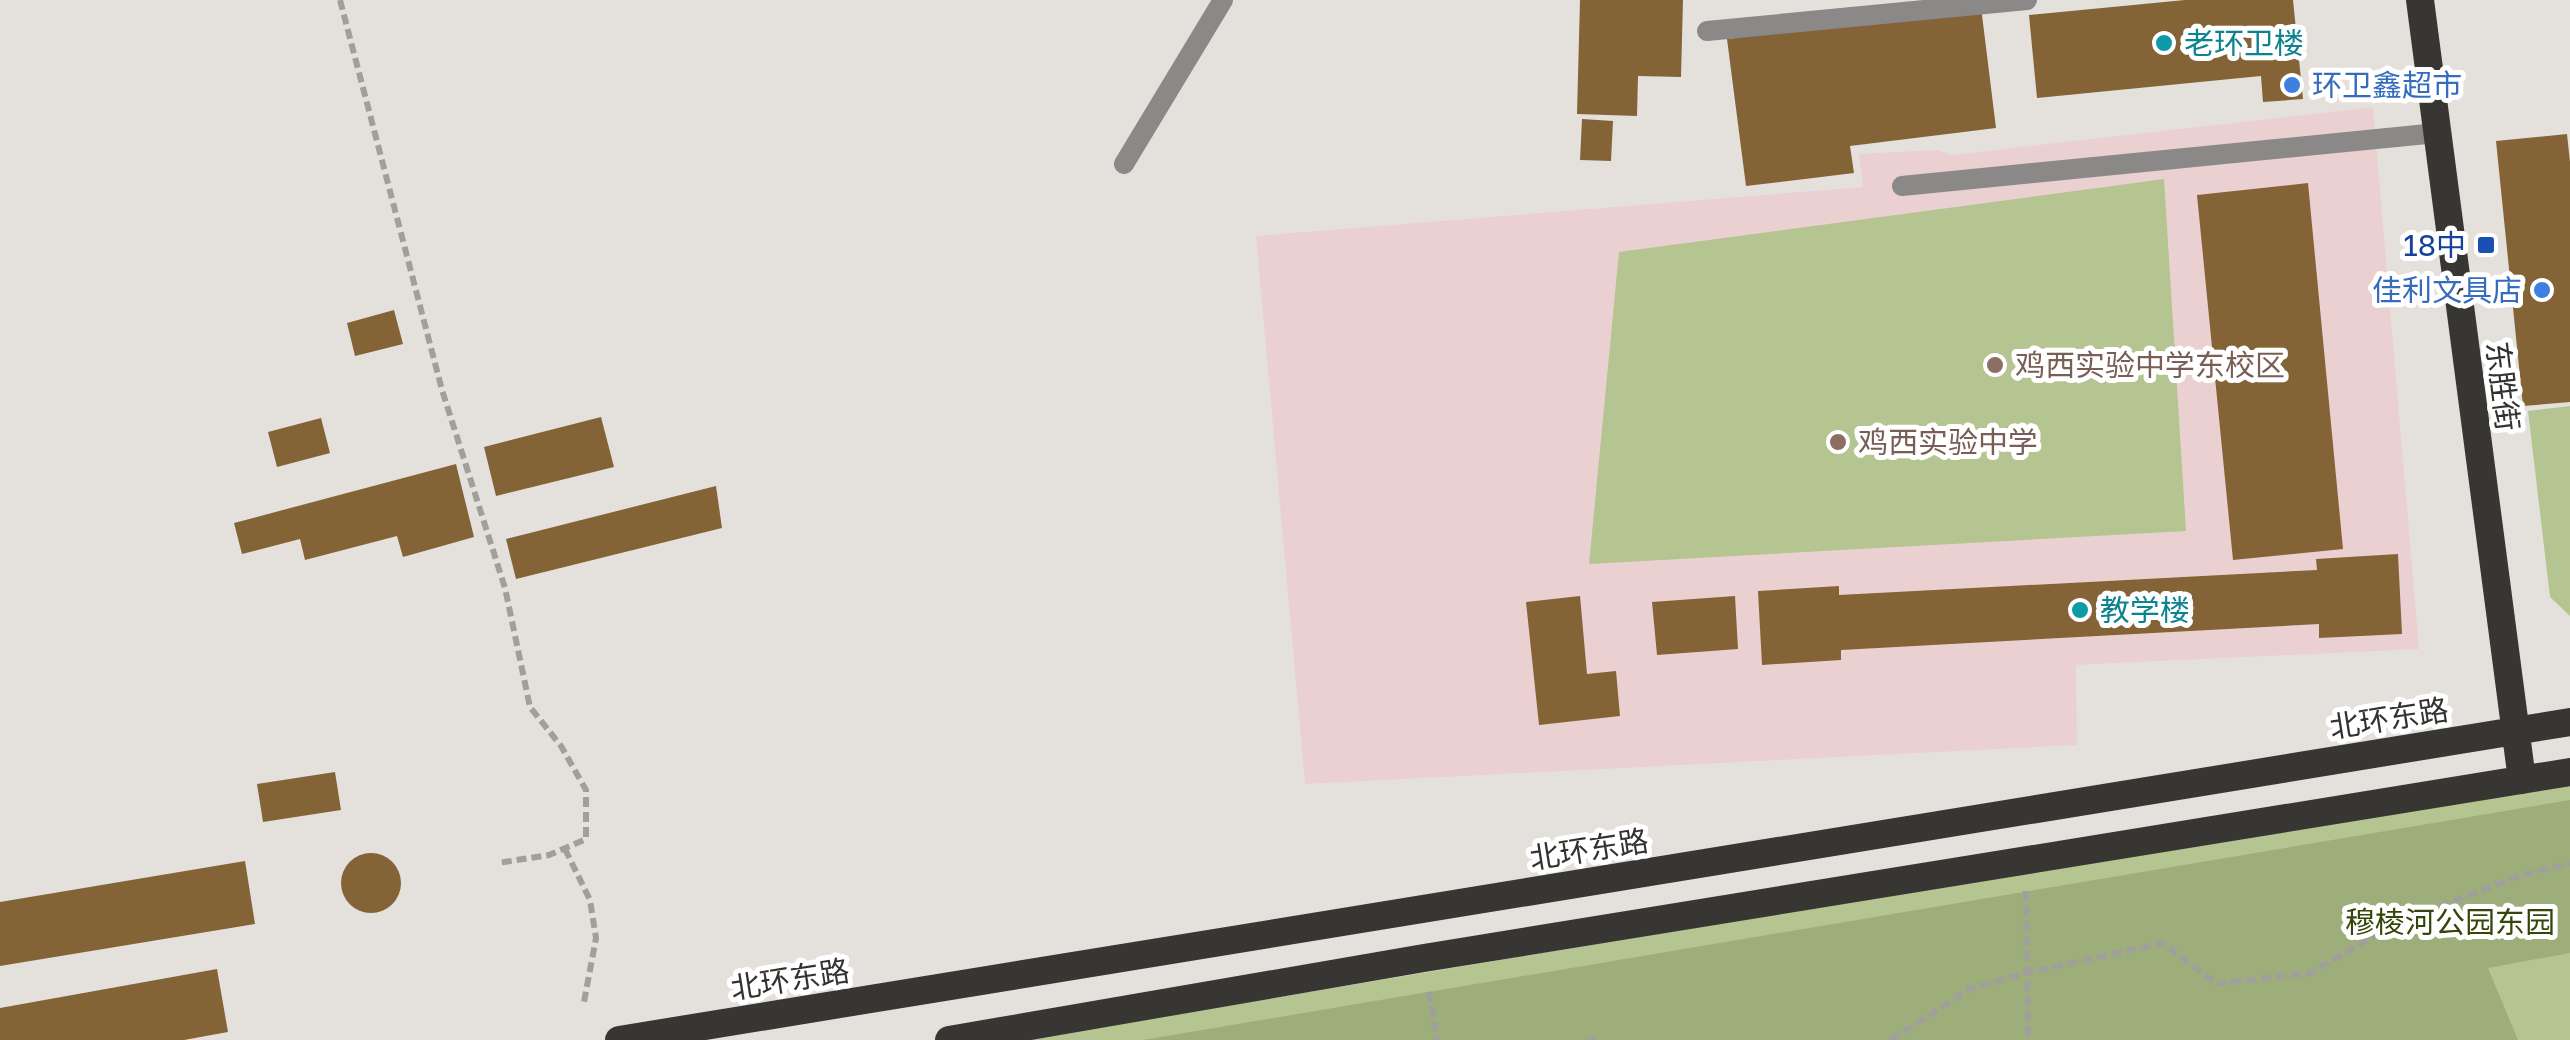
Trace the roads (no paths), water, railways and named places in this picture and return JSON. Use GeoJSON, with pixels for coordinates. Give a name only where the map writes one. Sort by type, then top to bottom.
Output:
{"type":"FeatureCollection","features":[{"type":"Feature","properties":{"kind":"highway","name":"东胜街"},"geometry":{"type":"LineString","coordinates":[[2420,0],[2522,780]]}},
{"type":"Feature","properties":{"kind":"highway","name":"北环东路"},"geometry":{"type":"LineString","coordinates":[[619,1040],[2570,722]]}},
{"type":"Feature","properties":{"kind":"highway"},"geometry":{"type":"LineString","coordinates":[[949,1040],[1424,958],[2570,772]]}},
{"type":"Feature","properties":{"kind":"lane"},"geometry":{"type":"LineString","coordinates":[[1124,164],[1223,0]]}},
{"type":"Feature","properties":{"kind":"lane"},"geometry":{"type":"LineString","coordinates":[[1707,30],[2027,0]]}},
{"type":"Feature","properties":{"kind":"lane"},"geometry":{"type":"LineString","coordinates":[[1902,186],[2438,133]]}},
{"type":"Feature","properties":{"kind":"place","name":"老环卫楼"},"geometry":{"type":"Point","coordinates":[2164,43]}},
{"type":"Feature","properties":{"kind":"place","name":"环卫鑫超市"},"geometry":{"type":"Point","coordinates":[2292,85]}},
{"type":"Feature","properties":{"kind":"place","name":"18中"},"geometry":{"type":"Point","coordinates":[2486,245]}},
{"type":"Feature","properties":{"kind":"place","name":"佳利文具店"},"geometry":{"type":"Point","coordinates":[2542,290]}},
{"type":"Feature","properties":{"kind":"place","name":"鸡西实验中学东校区"},"geometry":{"type":"Point","coordinates":[1995,365]}},
{"type":"Feature","properties":{"kind":"place","name":"鸡西实验中学"},"geometry":{"type":"Point","coordinates":[1838,442]}},
{"type":"Feature","properties":{"kind":"place","name":"教学楼"},"geometry":{"type":"Point","coordinates":[2080,610]}},
{"type":"Feature","properties":{"kind":"park label","name":"穆棱河公园东园"},"geometry":{"type":"Point","coordinates":[2450,922]}}]}
